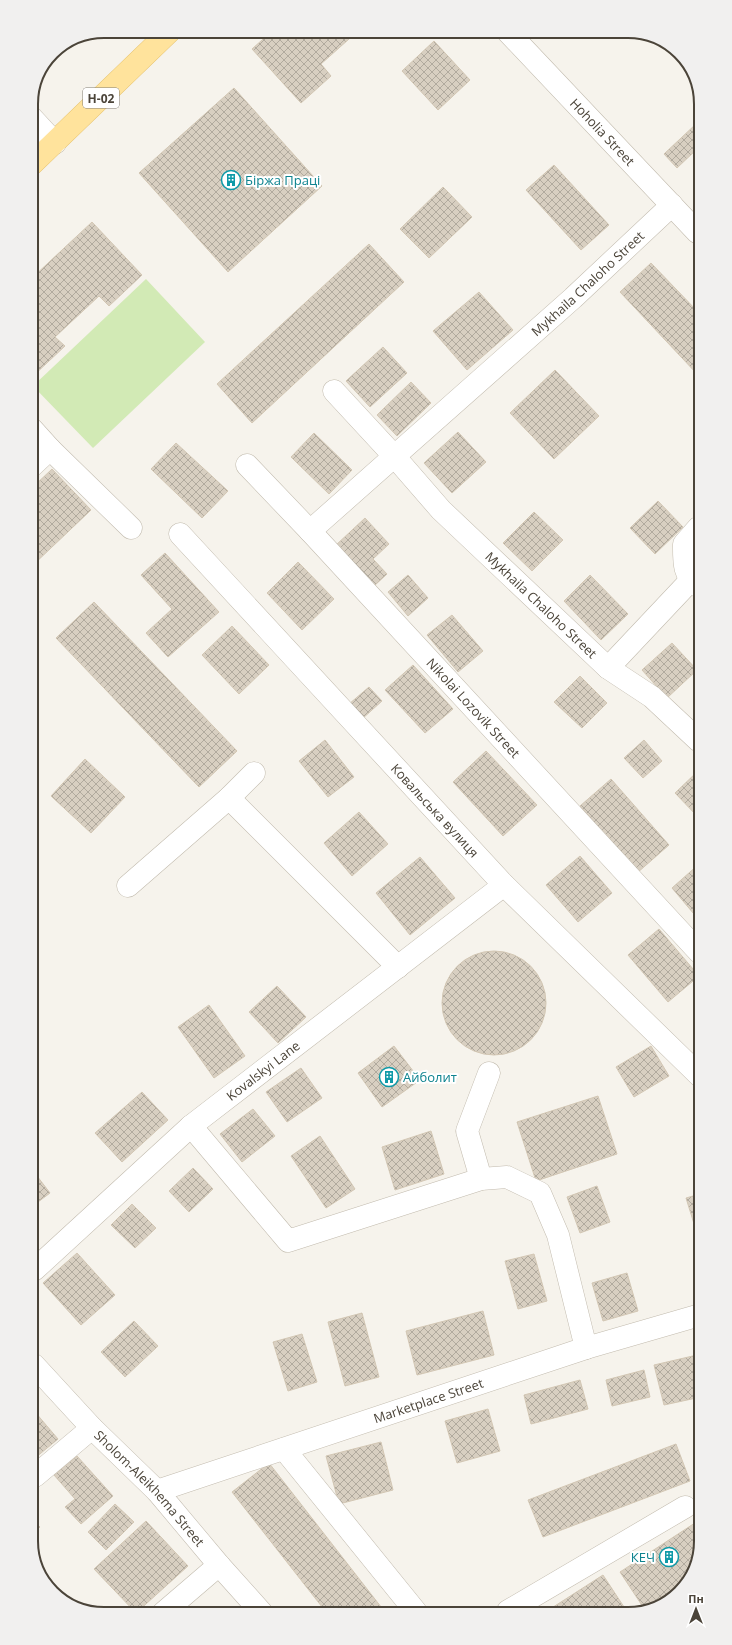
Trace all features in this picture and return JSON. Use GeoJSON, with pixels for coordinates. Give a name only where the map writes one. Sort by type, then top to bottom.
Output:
{"type":"FeatureCollection","features":[{"type":"Feature","properties":{"kind":"main road","name":"Н-02"},"geometry":{"type":"LineString","coordinates":[[38,159],[163,38]]}},
{"type":"Feature","properties":{"kind":"street","name":"Hoholia Street"},"geometry":{"type":"LineString","coordinates":[[514,38],[694,228]]}},
{"type":"Feature","properties":{"kind":"street"},"geometry":{"type":"LineString","coordinates":[[38,125],[55,143]]}},
{"type":"Feature","properties":{"kind":"street","name":"Mykhaila Chaloho Street"},"geometry":{"type":"LineString","coordinates":[[395,457],[573,298],[672,205]]}},
{"type":"Feature","properties":{"kind":"street","name":"Mykhaila Chaloho Street"},"geometry":{"type":"LineString","coordinates":[[334,391],[395,457],[441,510],[608,668],[652,697],[694,735]]}},
{"type":"Feature","properties":{"kind":"street"},"geometry":{"type":"LineString","coordinates":[[38,436],[131,528]]}},
{"type":"Feature","properties":{"kind":"street"},"geometry":{"type":"LineString","coordinates":[[38,460],[50,449]]}},
{"type":"Feature","properties":{"kind":"street"},"geometry":{"type":"LineString","coordinates":[[310,530],[395,457]]}},
{"type":"Feature","properties":{"kind":"street","name":"Nikolai Lozovik Street"},"geometry":{"type":"LineString","coordinates":[[246,465],[310,530],[694,947]]}},
{"type":"Feature","properties":{"kind":"street"},"geometry":{"type":"LineString","coordinates":[[608,668],[694,583],[684,565],[684,544],[694,533]]}},
{"type":"Feature","properties":{"kind":"street","name":"Ковальська вулиця"},"geometry":{"type":"LineString","coordinates":[[180,534],[504,885],[694,1070]]}},
{"type":"Feature","properties":{"kind":"street"},"geometry":{"type":"LineString","coordinates":[[128,886],[229,798],[254,773]]}},
{"type":"Feature","properties":{"kind":"street"},"geometry":{"type":"LineString","coordinates":[[229,798],[398,967]]}},
{"type":"Feature","properties":{"kind":"street","name":"Kovalskyi Lane"},"geometry":{"type":"LineString","coordinates":[[38,1266],[191,1126],[504,885]]}},
{"type":"Feature","properties":{"kind":"street"},"geometry":{"type":"LineString","coordinates":[[481,1179],[467,1132],[489,1073]]}},
{"type":"Feature","properties":{"kind":"street"},"geometry":{"type":"LineString","coordinates":[[191,1126],[288,1241],[481,1179],[507,1177],[540,1193],[558,1235],[586,1348]]}},
{"type":"Feature","properties":{"kind":"street","name":"Marketplace Street"},"geometry":{"type":"LineString","coordinates":[[157,1491],[586,1348],[694,1317]]}},
{"type":"Feature","properties":{"kind":"street","name":"Sholom-Aleikhema Street"},"geometry":{"type":"LineString","coordinates":[[38,1369],[92,1428],[157,1491],[257,1607]]}},
{"type":"Feature","properties":{"kind":"street"},"geometry":{"type":"LineString","coordinates":[[38,1473],[92,1428]]}},
{"type":"Feature","properties":{"kind":"street"},"geometry":{"type":"LineString","coordinates":[[284,1449],[412,1607]]}},
{"type":"Feature","properties":{"kind":"street"},"geometry":{"type":"LineString","coordinates":[[515,1607],[685,1507]]}},
{"type":"Feature","properties":{"kind":"street"},"geometry":{"type":"LineString","coordinates":[[170,1607],[220,1565]]}},
{"type":"Feature","properties":{"kind":"green space"},"geometry":{"type":"Polygon","coordinates":[[[146,279],[205,342],[93,448],[38,391],[38,381],[146,279]]]}},
{"type":"Feature","properties":{"kind":"building"},"geometry":{"type":"Polygon","coordinates":[[[264,38],[350,38],[321,64],[331,76],[301,103],[252,49],[264,38]]]}},
{"type":"Feature","properties":{"kind":"building"},"geometry":{"type":"Polygon","coordinates":[[[434,41],[470,80],[438,110],[402,71],[434,41]]]}},
{"type":"Feature","properties":{"kind":"building","name":"Біржа Праці"},"geometry":{"type":"Polygon","coordinates":[[[234,88],[322,186],[228,272],[139,173],[234,88]]]}},
{"type":"Feature","properties":{"kind":"building"},"geometry":{"type":"Polygon","coordinates":[[[694,126],[694,152],[677,168],[664,154],[694,126]]]}},
{"type":"Feature","properties":{"kind":"building"},"geometry":{"type":"Polygon","coordinates":[[[554,165],[609,225],[581,250],[526,190],[554,165]]]}},
{"type":"Feature","properties":{"kind":"building"},"geometry":{"type":"Polygon","coordinates":[[[443,187],[472,217],[429,258],[400,229],[443,187]]]}},
{"type":"Feature","properties":{"kind":"building"},"geometry":{"type":"Polygon","coordinates":[[[92,222],[142,275],[109,306],[99,296],[55,337],[65,346],[38,371],[38,272],[92,222]]]}},
{"type":"Feature","properties":{"kind":"building"},"geometry":{"type":"Polygon","coordinates":[[[369,244],[404,282],[252,423],[217,384],[369,244]]]}},
{"type":"Feature","properties":{"kind":"building"},"geometry":{"type":"Polygon","coordinates":[[[651,263],[694,308],[694,371],[620,292],[651,263]]]}},
{"type":"Feature","properties":{"kind":"building"},"geometry":{"type":"Polygon","coordinates":[[[479,292],[513,330],[467,370],[433,331],[479,292]]]}},
{"type":"Feature","properties":{"kind":"building"},"geometry":{"type":"Polygon","coordinates":[[[383,347],[407,373],[370,407],[346,381],[383,347]]]}},
{"type":"Feature","properties":{"kind":"building"},"geometry":{"type":"Polygon","coordinates":[[[555,370],[599,416],[554,459],[510,413],[555,370]]]}},
{"type":"Feature","properties":{"kind":"building"},"geometry":{"type":"Polygon","coordinates":[[[411,382],[431,403],[397,436],[377,415],[411,382]]]}},
{"type":"Feature","properties":{"kind":"building"},"geometry":{"type":"Polygon","coordinates":[[[458,432],[486,462],[452,493],[424,463],[458,432]]]}},
{"type":"Feature","properties":{"kind":"building"},"geometry":{"type":"Polygon","coordinates":[[[314,433],[352,470],[329,494],[291,457],[314,433]]]}},
{"type":"Feature","properties":{"kind":"building"},"geometry":{"type":"Polygon","coordinates":[[[176,443],[228,491],[202,518],[151,469],[176,443]]]}},
{"type":"Feature","properties":{"kind":"building"},"geometry":{"type":"Polygon","coordinates":[[[52,469],[91,510],[38,560],[38,482],[52,469]]]}},
{"type":"Feature","properties":{"kind":"building"},"geometry":{"type":"Polygon","coordinates":[[[658,501],[683,527],[655,554],[630,528],[658,501]]]}},
{"type":"Feature","properties":{"kind":"building"},"geometry":{"type":"Polygon","coordinates":[[[534,512],[563,540],[532,571],[503,543],[534,512]]]}},
{"type":"Feature","properties":{"kind":"building"},"geometry":{"type":"Polygon","coordinates":[[[365,518],[389,544],[373,559],[387,574],[374,586],[336,545],[365,518]]]}},
{"type":"Feature","properties":{"kind":"building"},"geometry":{"type":"Polygon","coordinates":[[[165,553],[219,612],[168,657],[146,633],[172,609],[141,575],[165,553]]]}},
{"type":"Feature","properties":{"kind":"building"},"geometry":{"type":"Polygon","coordinates":[[[298,562],[334,599],[302,630],[267,593],[298,562]]]}},
{"type":"Feature","properties":{"kind":"building"},"geometry":{"type":"Polygon","coordinates":[[[408,575],[428,598],[408,616],[388,592],[408,575]]]}},
{"type":"Feature","properties":{"kind":"building"},"geometry":{"type":"Polygon","coordinates":[[[590,575],[628,614],[601,640],[564,601],[590,575]]]}},
{"type":"Feature","properties":{"kind":"building"},"geometry":{"type":"Polygon","coordinates":[[[94,602],[237,751],[199,787],[56,638],[94,602]]]}},
{"type":"Feature","properties":{"kind":"building"},"geometry":{"type":"Polygon","coordinates":[[[452,615],[483,651],[458,672],[427,635],[452,615]]]}},
{"type":"Feature","properties":{"kind":"building"},"geometry":{"type":"Polygon","coordinates":[[[232,626],[269,665],[239,694],[202,655],[232,626]]]}},
{"type":"Feature","properties":{"kind":"building"},"geometry":{"type":"Polygon","coordinates":[[[672,643],[694,667],[694,673],[667,698],[642,670],[672,643]]]}},
{"type":"Feature","properties":{"kind":"building"},"geometry":{"type":"Polygon","coordinates":[[[413,665],[453,709],[425,733],[385,690],[413,665]]]}},
{"type":"Feature","properties":{"kind":"building"},"geometry":{"type":"Polygon","coordinates":[[[580,676],[607,703],[582,728],[554,702],[580,676]]]}},
{"type":"Feature","properties":{"kind":"building"},"geometry":{"type":"Polygon","coordinates":[[[369,687],[382,701],[362,719],[349,704],[369,687]]]}},
{"type":"Feature","properties":{"kind":"building"},"geometry":{"type":"Polygon","coordinates":[[[325,740],[354,777],[328,797],[299,761],[325,740]]]}},
{"type":"Feature","properties":{"kind":"building"},"geometry":{"type":"Polygon","coordinates":[[[644,740],[662,761],[643,778],[624,758],[644,740]]]}},
{"type":"Feature","properties":{"kind":"building"},"geometry":{"type":"Polygon","coordinates":[[[486,751],[537,805],[503,836],[453,782],[486,751]]]}},
{"type":"Feature","properties":{"kind":"building"},"geometry":{"type":"Polygon","coordinates":[[[85,759],[125,797],[91,833],[51,796],[85,759]]]}},
{"type":"Feature","properties":{"kind":"building"},"geometry":{"type":"Polygon","coordinates":[[[694,775],[694,813],[675,793],[694,775]]]}},
{"type":"Feature","properties":{"kind":"building"},"geometry":{"type":"Polygon","coordinates":[[[611,779],[669,845],[637,873],[580,806],[611,779]]]}},
{"type":"Feature","properties":{"kind":"building"},"geometry":{"type":"Polygon","coordinates":[[[359,812],[388,844],[352,876],[324,843],[359,812]]]}},
{"type":"Feature","properties":{"kind":"building"},"geometry":{"type":"Polygon","coordinates":[[[580,856],[612,893],[578,922],[546,885],[580,856]]]}},
{"type":"Feature","properties":{"kind":"building"},"geometry":{"type":"Polygon","coordinates":[[[420,857],[455,898],[410,935],[376,893],[420,857]]]}},
{"type":"Feature","properties":{"kind":"building"},"geometry":{"type":"Polygon","coordinates":[[[694,868],[694,914],[672,888],[694,868]]]}},
{"type":"Feature","properties":{"kind":"building"},"geometry":{"type":"Polygon","coordinates":[[[659,929],[694,970],[694,980],[668,1002],[628,955],[659,929]]]}},
{"type":"Feature","properties":{"kind":"building"},"geometry":{"type":"Polygon","coordinates":[[[494,951],[514,955],[531,966],[542,983],[546,1003],[542,1023],[531,1040],[514,1051],[494,1055],[474,1051],[457,1040],[446,1023],[442,1003],[446,983],[457,966],[474,955],[494,951]]]}},
{"type":"Feature","properties":{"kind":"building"},"geometry":{"type":"Polygon","coordinates":[[[277,986],[306,1017],[278,1043],[249,1012],[277,986]]]}},
{"type":"Feature","properties":{"kind":"building"},"geometry":{"type":"Polygon","coordinates":[[[209,1005],[245,1056],[214,1078],[178,1027],[209,1005]]]}},
{"type":"Feature","properties":{"kind":"building","name":"Айболит"},"geometry":{"type":"Polygon","coordinates":[[[394,1046],[420,1080],[382,1107],[358,1073],[394,1046]]]}},
{"type":"Feature","properties":{"kind":"building"},"geometry":{"type":"Polygon","coordinates":[[[651,1046],[669,1076],[634,1097],[616,1067],[651,1046]]]}},
{"type":"Feature","properties":{"kind":"building"},"geometry":{"type":"Polygon","coordinates":[[[301,1068],[322,1098],[287,1122],[266,1092],[301,1068]]]}},
{"type":"Feature","properties":{"kind":"building"},"geometry":{"type":"Polygon","coordinates":[[[142,1092],[168,1120],[122,1162],[95,1133],[142,1092]]]}},
{"type":"Feature","properties":{"kind":"building"},"geometry":{"type":"Polygon","coordinates":[[[598,1096],[617,1154],[536,1181],[517,1122],[598,1096]]]}},
{"type":"Feature","properties":{"kind":"building"},"geometry":{"type":"Polygon","coordinates":[[[253,1109],[275,1136],[242,1162],[220,1134],[253,1109]]]}},
{"type":"Feature","properties":{"kind":"building"},"geometry":{"type":"Polygon","coordinates":[[[431,1131],[444,1174],[395,1190],[382,1147],[431,1131]]]}},
{"type":"Feature","properties":{"kind":"building"},"geometry":{"type":"Polygon","coordinates":[[[320,1136],[355,1189],[326,1208],[291,1156],[320,1136]]]}},
{"type":"Feature","properties":{"kind":"building"},"geometry":{"type":"Polygon","coordinates":[[[193,1168],[213,1189],[189,1212],[169,1191],[193,1168]]]}},
{"type":"Feature","properties":{"kind":"building"},"geometry":{"type":"Polygon","coordinates":[[[38,1177],[50,1193],[38,1202],[38,1177]]]}},
{"type":"Feature","properties":{"kind":"building"},"geometry":{"type":"Polygon","coordinates":[[[597,1186],[610,1222],[580,1233],[567,1197],[597,1186]]]}},
{"type":"Feature","properties":{"kind":"building"},"geometry":{"type":"Polygon","coordinates":[[[694,1196],[694,1224],[686,1198],[694,1196]]]}},
{"type":"Feature","properties":{"kind":"building"},"geometry":{"type":"Polygon","coordinates":[[[132,1204],[156,1228],[135,1248],[111,1225],[132,1204]]]}},
{"type":"Feature","properties":{"kind":"building"},"geometry":{"type":"Polygon","coordinates":[[[77,1253],[115,1295],[81,1325],[43,1283],[77,1253]]]}},
{"type":"Feature","properties":{"kind":"building"},"geometry":{"type":"Polygon","coordinates":[[[534,1254],[547,1301],[518,1309],[505,1261],[534,1254]]]}},
{"type":"Feature","properties":{"kind":"building"},"geometry":{"type":"Polygon","coordinates":[[[627,1273],[638,1311],[603,1321],[592,1283],[627,1273]]]}},
{"type":"Feature","properties":{"kind":"building"},"geometry":{"type":"Polygon","coordinates":[[[483,1311],[494,1355],[417,1375],[406,1331],[483,1311]]]}},
{"type":"Feature","properties":{"kind":"building"},"geometry":{"type":"Polygon","coordinates":[[[362,1313],[379,1377],[345,1386],[328,1322],[362,1313]]]}},
{"type":"Feature","properties":{"kind":"building"},"geometry":{"type":"Polygon","coordinates":[[[134,1321],[158,1346],[125,1377],[101,1352],[134,1321]]]}},
{"type":"Feature","properties":{"kind":"building"},"geometry":{"type":"Polygon","coordinates":[[[302,1334],[317,1382],[288,1391],[273,1342],[302,1334]]]}},
{"type":"Feature","properties":{"kind":"building"},"geometry":{"type":"Polygon","coordinates":[[[694,1356],[694,1399],[664,1405],[654,1365],[694,1356]]]}},
{"type":"Feature","properties":{"kind":"building"},"geometry":{"type":"Polygon","coordinates":[[[644,1370],[650,1397],[612,1406],[606,1380],[644,1370]]]}},
{"type":"Feature","properties":{"kind":"building"},"geometry":{"type":"Polygon","coordinates":[[[580,1380],[588,1409],[531,1424],[524,1395],[580,1380]]]}},
{"type":"Feature","properties":{"kind":"building"},"geometry":{"type":"Polygon","coordinates":[[[488,1409],[500,1451],[457,1463],[445,1421],[488,1409]]]}},
{"type":"Feature","properties":{"kind":"building"},"geometry":{"type":"Polygon","coordinates":[[[38,1416],[58,1439],[38,1456],[38,1416]]]}},
{"type":"Feature","properties":{"kind":"building"},"geometry":{"type":"Polygon","coordinates":[[[381,1442],[393,1490],[339,1504],[326,1456],[381,1442]]]}},
{"type":"Feature","properties":{"kind":"building"},"geometry":{"type":"Polygon","coordinates":[[[676,1444],[690,1481],[543,1537],[528,1500],[676,1444]]]}},
{"type":"Feature","properties":{"kind":"building"},"geometry":{"type":"Polygon","coordinates":[[[77,1456],[113,1496],[81,1524],[65,1507],[75,1499],[54,1475],[77,1456]]]}},
{"type":"Feature","properties":{"kind":"building"},"geometry":{"type":"Polygon","coordinates":[[[269,1463],[381,1607],[322,1607],[232,1492],[269,1463]]]}},
{"type":"Feature","properties":{"kind":"building"},"geometry":{"type":"Polygon","coordinates":[[[115,1504],[134,1522],[106,1550],[88,1532],[115,1504]]]}},
{"type":"Feature","properties":{"kind":"building"},"geometry":{"type":"Polygon","coordinates":[[[146,1521],[188,1566],[143,1607],[130,1607],[94,1569],[146,1521]]]}},
{"type":"Feature","properties":{"kind":"building","name":"КЕЧ"},"geometry":{"type":"Polygon","coordinates":[[[694,1524],[693,1554],[685,1574],[675,1588],[661,1598],[642,1606],[620,1572],[694,1524]]]}},
{"type":"Feature","properties":{"kind":"building"},"geometry":{"type":"Polygon","coordinates":[[[603,1575],[624,1607],[553,1607],[603,1575]]]}},
{"type":"Feature","properties":{"kind":"place","name":"Біржа Праці"},"geometry":{"type":"Point","coordinates":[231,180]}},
{"type":"Feature","properties":{"kind":"place","name":"Айболит"},"geometry":{"type":"Point","coordinates":[389,1077]}},
{"type":"Feature","properties":{"kind":"place","name":"КЕЧ"},"geometry":{"type":"Point","coordinates":[669,1557]}}]}
